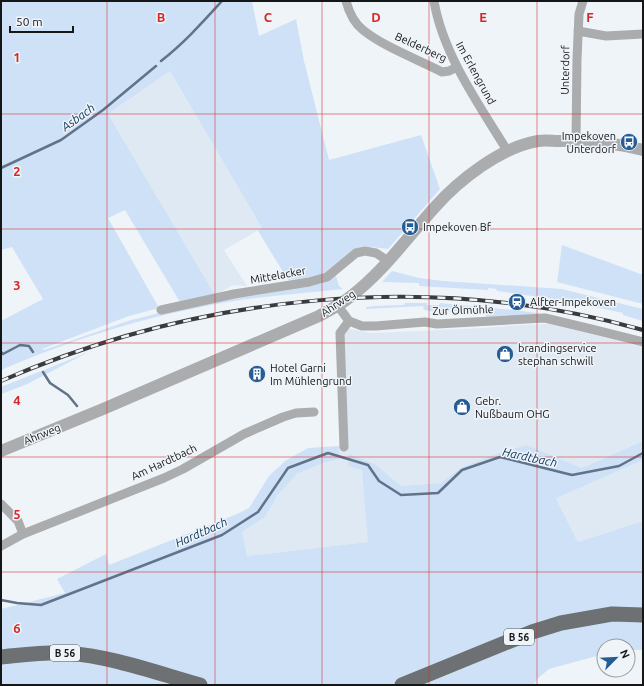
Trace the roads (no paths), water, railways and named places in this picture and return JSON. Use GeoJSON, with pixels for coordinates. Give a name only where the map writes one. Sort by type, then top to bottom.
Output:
{"type":"FeatureCollection","features":[{"type":"Feature","properties":{"kind":"main road","name":"B 56"},"geometry":{"type":"LineString","coordinates":[[402,685],[532,632],[560,623],[612,614],[643,615]]}},
{"type":"Feature","properties":{"kind":"main road","name":"B 56"},"geometry":{"type":"LineString","coordinates":[[1,657],[26,654],[65,653],[95,656],[200,685]]}},
{"type":"Feature","properties":{"kind":"street","name":"Belderberg"},"geometry":{"type":"LineString","coordinates":[[346,1],[352,16],[362,30],[380,41],[442,72],[449,71],[457,67]]}},
{"type":"Feature","properties":{"kind":"street","name":"Im Erlengrund"},"geometry":{"type":"LineString","coordinates":[[434,1],[444,38],[457,67],[508,152]]}},
{"type":"Feature","properties":{"kind":"street","name":"Unterdorf"},"geometry":{"type":"LineString","coordinates":[[576,140],[578,31],[579,14],[583,1]]}},
{"type":"Feature","properties":{"kind":"street"},"geometry":{"type":"LineString","coordinates":[[578,31],[606,36],[643,34]]}},
{"type":"Feature","properties":{"kind":"street","name":"Ahrweg"},"geometry":{"type":"LineString","coordinates":[[1,451],[103,409],[319,316],[338,306],[365,284],[388,261],[436,205],[464,178],[484,164],[508,152],[538,141],[576,140],[624,145],[643,150]]}},
{"type":"Feature","properties":{"kind":"street","name":"Mittelacker"},"geometry":{"type":"LineString","coordinates":[[161,310],[234,294],[309,282],[327,277],[356,253],[365,251],[376,252],[388,261]]}},
{"type":"Feature","properties":{"kind":"street"},"geometry":{"type":"LineString","coordinates":[[338,306],[349,321],[340,333],[344,447]]}},
{"type":"Feature","properties":{"kind":"street","name":"Zur Ölmühle"},"geometry":{"type":"LineString","coordinates":[[349,321],[362,326],[376,326],[425,322],[437,324],[545,318],[591,328],[643,342]]}},
{"type":"Feature","properties":{"kind":"street","name":"Am Hardtbach"},"geometry":{"type":"LineString","coordinates":[[1,546],[23,534],[164,478],[183,469],[244,434],[283,416],[296,413],[314,412]]}},
{"type":"Feature","properties":{"kind":"street"},"geometry":{"type":"LineString","coordinates":[[1,504],[18,521],[23,534]]}},
{"type":"Feature","properties":{"kind":"waterway","name":"Asbach"},"geometry":{"type":"LineString","coordinates":[[161,61],[185,40],[222,1]]}},
{"type":"Feature","properties":{"kind":"waterway","name":"Asbach"},"geometry":{"type":"LineString","coordinates":[[1,168],[61,140],[103,110],[156,66]]}},
{"type":"Feature","properties":{"kind":"waterway"},"geometry":{"type":"LineString","coordinates":[[1,352],[3,354],[20,345],[29,346],[33,352]]}},
{"type":"Feature","properties":{"kind":"waterway"},"geometry":{"type":"LineString","coordinates":[[43,372],[50,383],[68,395],[77,406]]}},
{"type":"Feature","properties":{"kind":"waterway","name":"Hardtbach"},"geometry":{"type":"LineString","coordinates":[[1,600],[41,605],[222,535],[258,512],[288,468],[328,453],[368,465],[379,481],[401,495],[438,493],[462,470],[500,457],[572,475],[619,466],[643,453]]}},
{"type":"Feature","properties":{"kind":"railway"},"geometry":{"type":"LineString","coordinates":[[1,381],[77,351],[156,328],[236,311],[318,300],[400,297],[482,300],[563,311],[643,330]]}},
{"type":"Feature","properties":{"kind":"place","name":"Impekoven Unterdorf"},"geometry":{"type":"Point","coordinates":[629,142]}},
{"type":"Feature","properties":{"kind":"place","name":"Impekoven Bf"},"geometry":{"type":"Point","coordinates":[410,227]}},
{"type":"Feature","properties":{"kind":"place","name":"Alfter-Impekoven"},"geometry":{"type":"Point","coordinates":[517,302]}},
{"type":"Feature","properties":{"kind":"place","name":"brandingservice stephan schwill"},"geometry":{"type":"Point","coordinates":[505,354]}},
{"type":"Feature","properties":{"kind":"place","name":"Hotel Garni Im Mühlengrund"},"geometry":{"type":"Point","coordinates":[257,374]}},
{"type":"Feature","properties":{"kind":"place","name":"Gebr. Nußbaum OHG"},"geometry":{"type":"Point","coordinates":[462,407]}}]}
